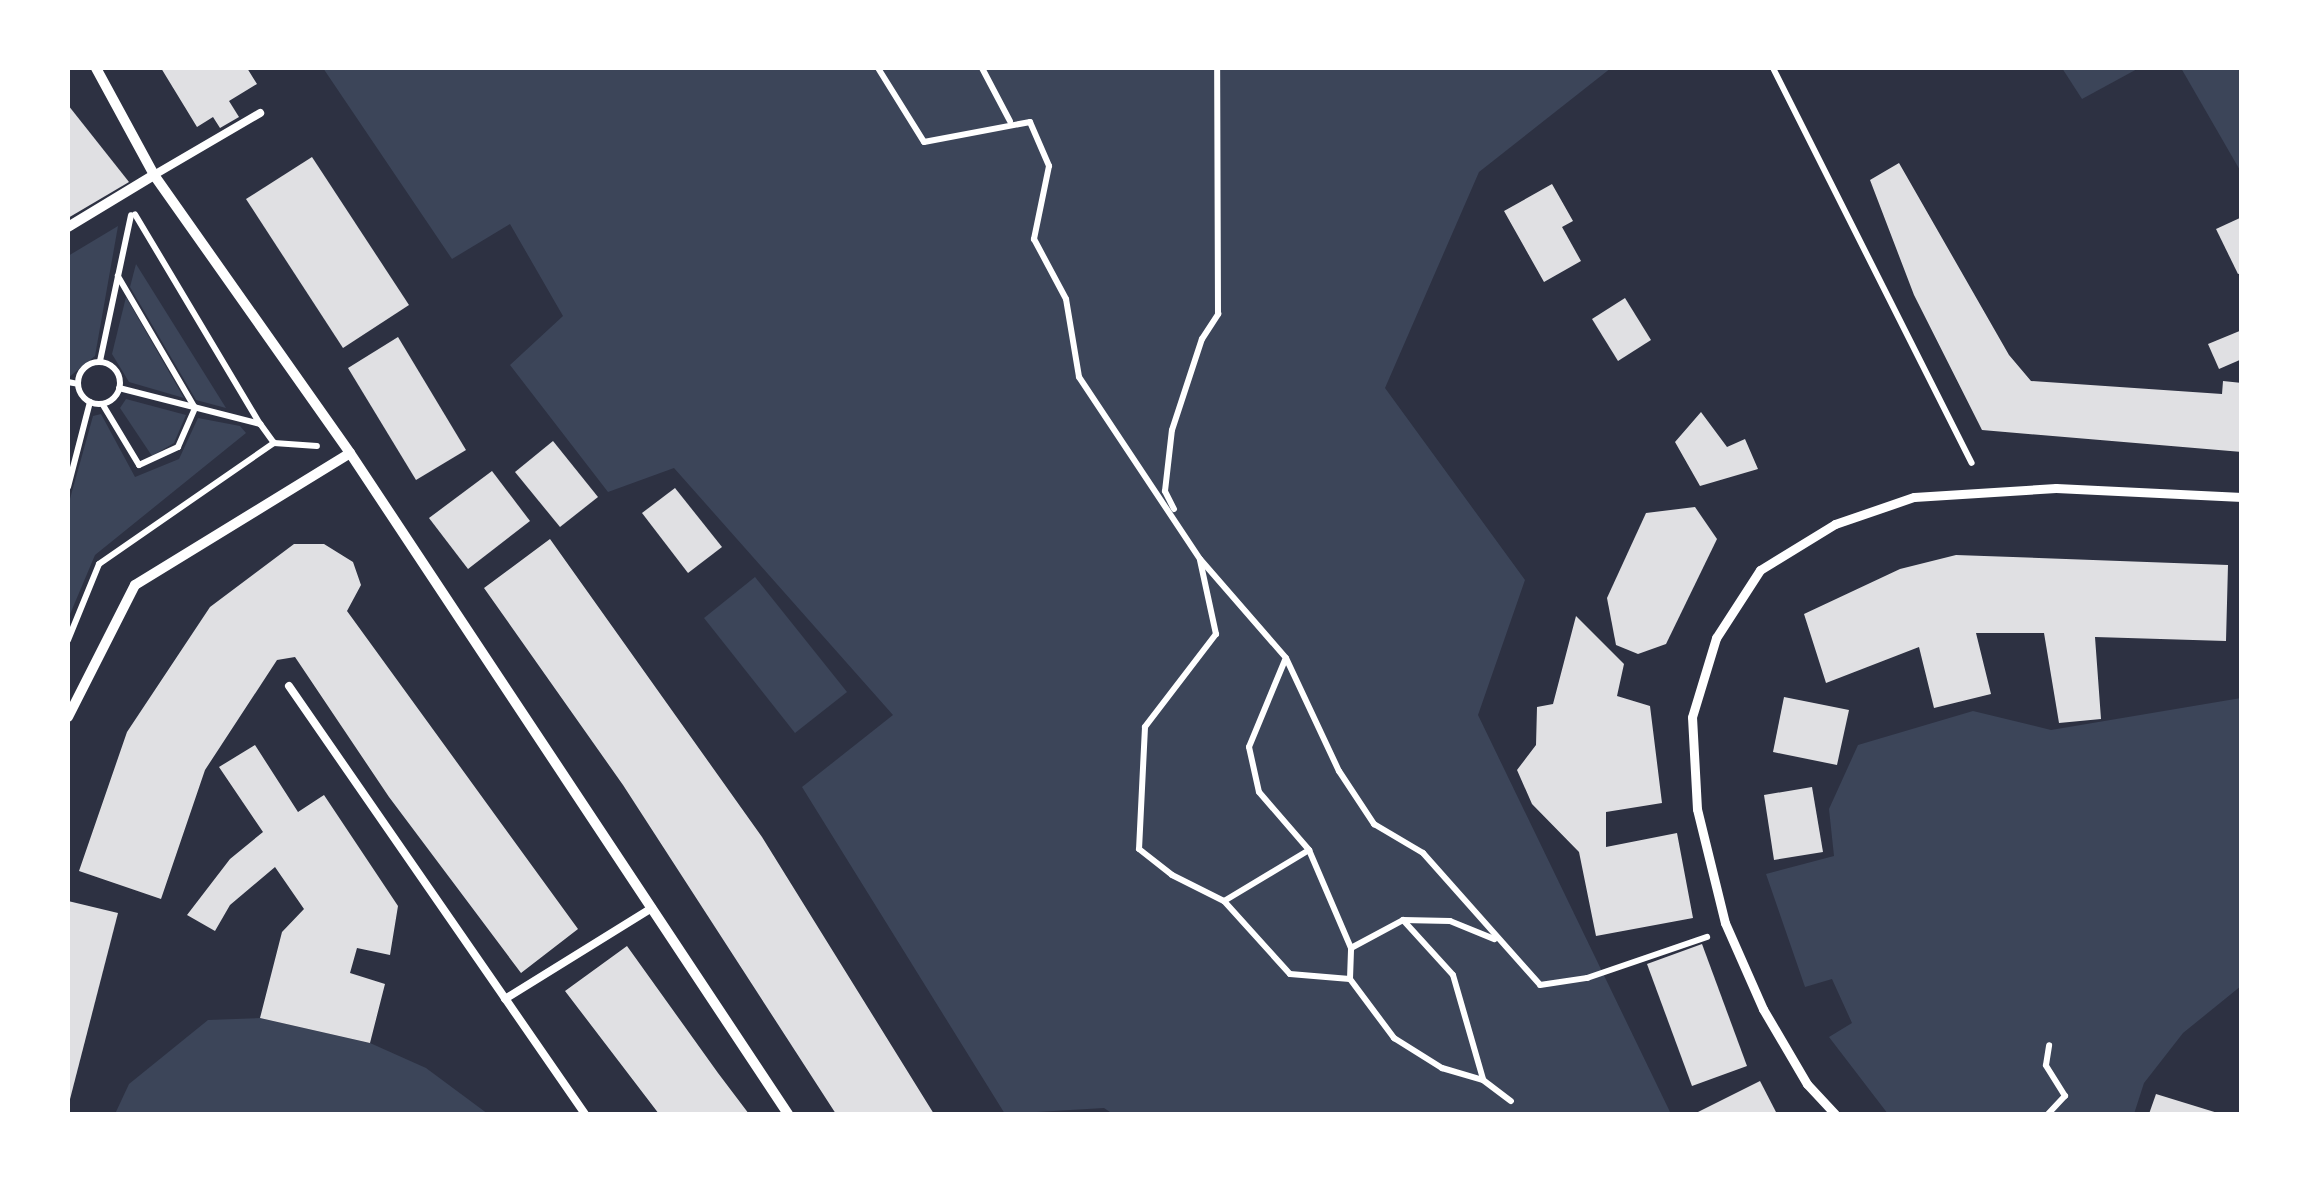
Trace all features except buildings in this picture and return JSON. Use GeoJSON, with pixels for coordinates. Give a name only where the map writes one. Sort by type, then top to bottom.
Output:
{"type":"FeatureCollection","features":[{"type":"Feature","properties":{"kind":"street"},"geometry":{"type":"LineString","coordinates":[[96,68],[154,174],[350,452],[788,1114]]}},
{"type":"Feature","properties":{"kind":"street"},"geometry":{"type":"LineString","coordinates":[[68,227],[154,174]]}},
{"type":"Feature","properties":{"kind":"street"},"geometry":{"type":"LineString","coordinates":[[68,718],[135,585],[350,452]]}},
{"type":"Feature","properties":{"kind":"street"},"geometry":{"type":"LineString","coordinates":[[1835,1114],[1806,1084],[1763,1009],[1725,923],[1697,809],[1692,717],[1716,638],[1760,570],[1835,524],[1914,497],[2056,488],[2242,497]]}},
{"type":"Feature","properties":{"kind":"lane"},"geometry":{"type":"LineString","coordinates":[[154,174],[260,113]]}},
{"type":"Feature","properties":{"kind":"lane"},"geometry":{"type":"LineString","coordinates":[[289,686],[585,1114]]}},
{"type":"Feature","properties":{"kind":"lane"},"geometry":{"type":"LineString","coordinates":[[505,999],[652,908]]}},
{"type":"Feature","properties":{"kind":"path"},"geometry":{"type":"LineString","coordinates":[[878,68],[924,142],[1010,121],[1030,122],[1049,166],[1034,240],[1066,299],[1080,377],[1200,559],[1286,658],[1339,770],[1374,824],[1423,853],[1495,940],[1540,985],[1587,978],[1708,937]]}},
{"type":"Feature","properties":{"kind":"path"},"geometry":{"type":"LineString","coordinates":[[982,68],[1010,121]]}},
{"type":"Feature","properties":{"kind":"path"},"geometry":{"type":"LineString","coordinates":[[1217,68],[1218,314],[1202,340],[1172,430],[1165,491],[1200,559],[1216,634],[1145,728],[1139,849],[1172,875],[1224,901],[1290,974],[1350,978]]}},
{"type":"Feature","properties":{"kind":"path"},"geometry":{"type":"LineString","coordinates":[[1774,68],[1972,463]]}},
{"type":"Feature","properties":{"kind":"path"},"geometry":{"type":"LineString","coordinates":[[100,360],[136,186]]}},
{"type":"Feature","properties":{"kind":"path"},"geometry":{"type":"LineString","coordinates":[[68,640],[99,564],[274,443],[132,209]]}},
{"type":"Feature","properties":{"kind":"path"},"geometry":{"type":"LineString","coordinates":[[118,276],[195,408]]}},
{"type":"Feature","properties":{"kind":"path"},"geometry":{"type":"LineString","coordinates":[[78,384],[82,369],[100,360]]}},
{"type":"Feature","properties":{"kind":"path"},"geometry":{"type":"LineString","coordinates":[[100,360],[116,371],[119,388]]}},
{"type":"Feature","properties":{"kind":"path"},"geometry":{"type":"LineString","coordinates":[[68,382],[78,384],[90,402],[102,405],[139,466],[178,447],[195,408]]}},
{"type":"Feature","properties":{"kind":"path"},"geometry":{"type":"LineString","coordinates":[[119,388],[260,424]]}},
{"type":"Feature","properties":{"kind":"path"},"geometry":{"type":"LineString","coordinates":[[102,405],[119,388]]}},
{"type":"Feature","properties":{"kind":"path"},"geometry":{"type":"LineString","coordinates":[[68,487],[90,402]]}},
{"type":"Feature","properties":{"kind":"path"},"geometry":{"type":"LineString","coordinates":[[1286,658],[1249,748],[1259,792],[1309,850],[1350,948],[1350,978],[1394,1038],[1442,1068],[1484,1080],[1512,1101]]}},
{"type":"Feature","properties":{"kind":"path"},"geometry":{"type":"LineString","coordinates":[[1224,901],[1309,850]]}},
{"type":"Feature","properties":{"kind":"path"},"geometry":{"type":"LineString","coordinates":[[1350,948],[1402,920],[1450,921],[1495,940]]}},
{"type":"Feature","properties":{"kind":"path"},"geometry":{"type":"LineString","coordinates":[[1402,920],[1452,975],[1484,1080]]}},
{"type":"Feature","properties":{"kind":"path"},"geometry":{"type":"LineString","coordinates":[[2048,1114],[2065,1096],[2046,1065],[2049,1044]]}},
{"type":"Feature","properties":{"kind":"shaded area"},"geometry":{"type":"Polygon","coordinates":[[[323,68],[1611,68],[1479,172],[1385,388],[1525,580],[1478,715],[1671,1114],[1113,1114],[1104,1108],[1005,1114],[802,787],[893,715],[674,468],[608,492],[510,365],[563,316],[510,224],[452,259],[323,68]]]}},
{"type":"Feature","properties":{"kind":"shaded area"},"geometry":{"type":"Polygon","coordinates":[[[2062,68],[2139,68],[2082,99],[2062,68]]]}},
{"type":"Feature","properties":{"kind":"shaded area"},"geometry":{"type":"Polygon","coordinates":[[[2181,68],[2241,68],[2241,172],[2181,68]]]}},
{"type":"Feature","properties":{"kind":"shaded area"},"geometry":{"type":"Polygon","coordinates":[[[118,226],[95,356],[68,378],[68,256],[118,226]]]}},
{"type":"Feature","properties":{"kind":"shaded area"},"geometry":{"type":"Polygon","coordinates":[[[136,264],[226,408],[196,400],[130,287],[136,264]]]}},
{"type":"Feature","properties":{"kind":"shaded area"},"geometry":{"type":"Polygon","coordinates":[[[126,297],[184,398],[129,382],[112,354],[126,297]]]}},
{"type":"Feature","properties":{"kind":"shaded area"},"geometry":{"type":"Polygon","coordinates":[[[126,399],[186,415],[174,443],[152,456],[120,408],[126,399]]]}},
{"type":"Feature","properties":{"kind":"shaded area"},"geometry":{"type":"Polygon","coordinates":[[[101,414],[135,477],[179,459],[198,418],[240,426],[246,433],[95,555],[68,619],[68,506],[93,416],[101,414]]]}},
{"type":"Feature","properties":{"kind":"shaded area"},"geometry":{"type":"Polygon","coordinates":[[[755,577],[847,692],[795,733],[704,618],[755,577]]]}},
{"type":"Feature","properties":{"kind":"shaded area"},"geometry":{"type":"Polygon","coordinates":[[[2241,698],[2241,986],[2183,1033],[2144,1083],[2134,1114],[1888,1114],[1829,1037],[1852,1023],[1832,979],[1805,987],[1766,874],[1834,856],[1829,809],[1858,745],[1973,711],[2051,730],[2241,698]]]}},
{"type":"Feature","properties":{"kind":"shaded area"},"geometry":{"type":"Polygon","coordinates":[[[260,1018],[370,1043],[426,1068],[488,1114],[115,1114],[129,1084],[208,1020],[260,1018]]]}}]}
